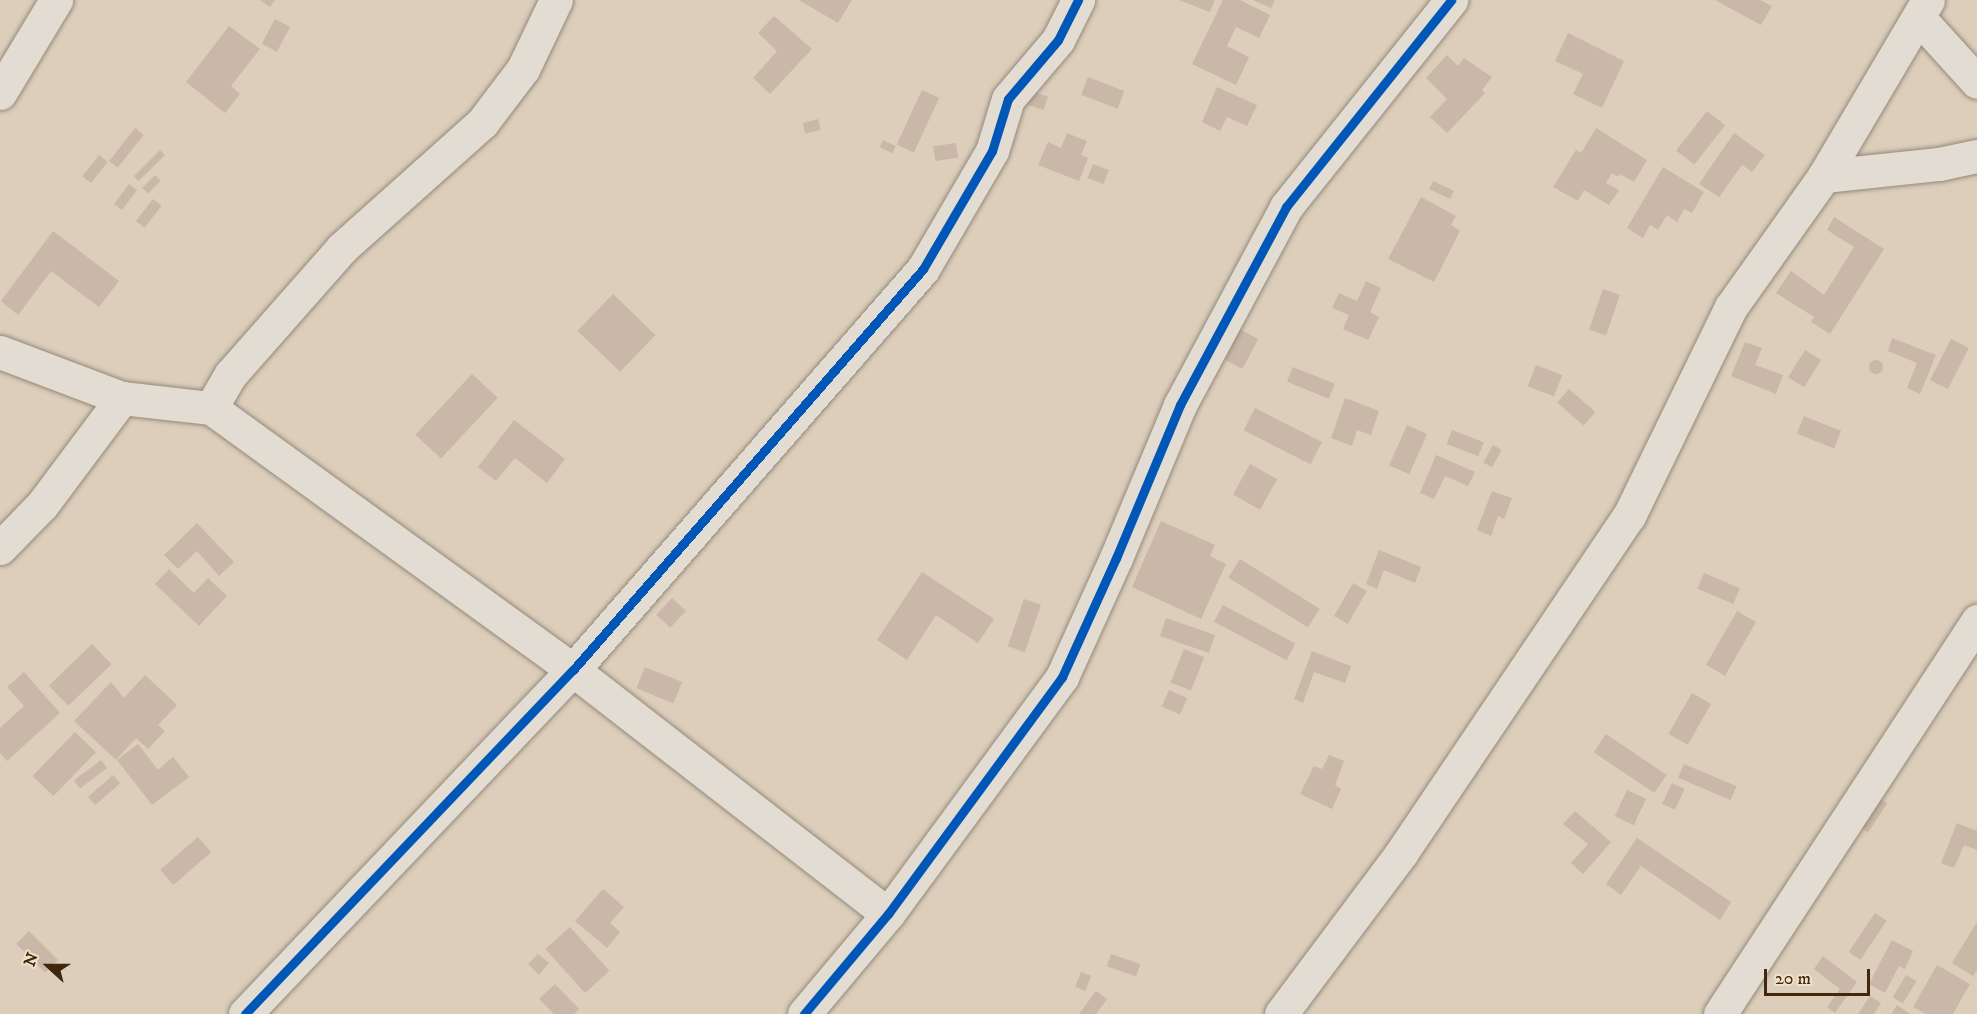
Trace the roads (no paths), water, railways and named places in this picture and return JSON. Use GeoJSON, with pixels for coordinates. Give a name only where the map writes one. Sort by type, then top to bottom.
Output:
{"type":"FeatureCollection","features":[{"type":"Feature","properties":{"kind":"street"},"geometry":{"type":"LineString","coordinates":[[0,93],[56,0]]}},
{"type":"Feature","properties":{"kind":"street"},"geometry":{"type":"LineString","coordinates":[[211,408],[231,374],[342,248],[482,123],[523,69],[556,0]]}},
{"type":"Feature","properties":{"kind":"street"},"geometry":{"type":"LineString","coordinates":[[245,1014],[573,670],[923,269],[992,151],[1008,99],[1058,40],[1078,0]]}},
{"type":"Feature","properties":{"kind":"street"},"geometry":{"type":"LineString","coordinates":[[804,1014],[888,914],[1062,677],[1116,558],[1180,405],[1286,207],[1451,0]]}},
{"type":"Feature","properties":{"kind":"street"},"geometry":{"type":"LineString","coordinates":[[1281,1014],[1402,852],[1629,516],[1731,307],[1824,176],[1923,9],[1977,82]]}},
{"type":"Feature","properties":{"kind":"street"},"geometry":{"type":"LineString","coordinates":[[1824,176],[1939,164],[1977,156]]}},
{"type":"Feature","properties":{"kind":"street"},"geometry":{"type":"LineString","coordinates":[[0,352],[122,398],[211,408],[573,670],[888,914]]}},
{"type":"Feature","properties":{"kind":"street"},"geometry":{"type":"LineString","coordinates":[[0,548],[42,505],[122,398]]}},
{"type":"Feature","properties":{"kind":"street"},"geometry":{"type":"LineString","coordinates":[[1720,1014],[1977,621]]}}]}
